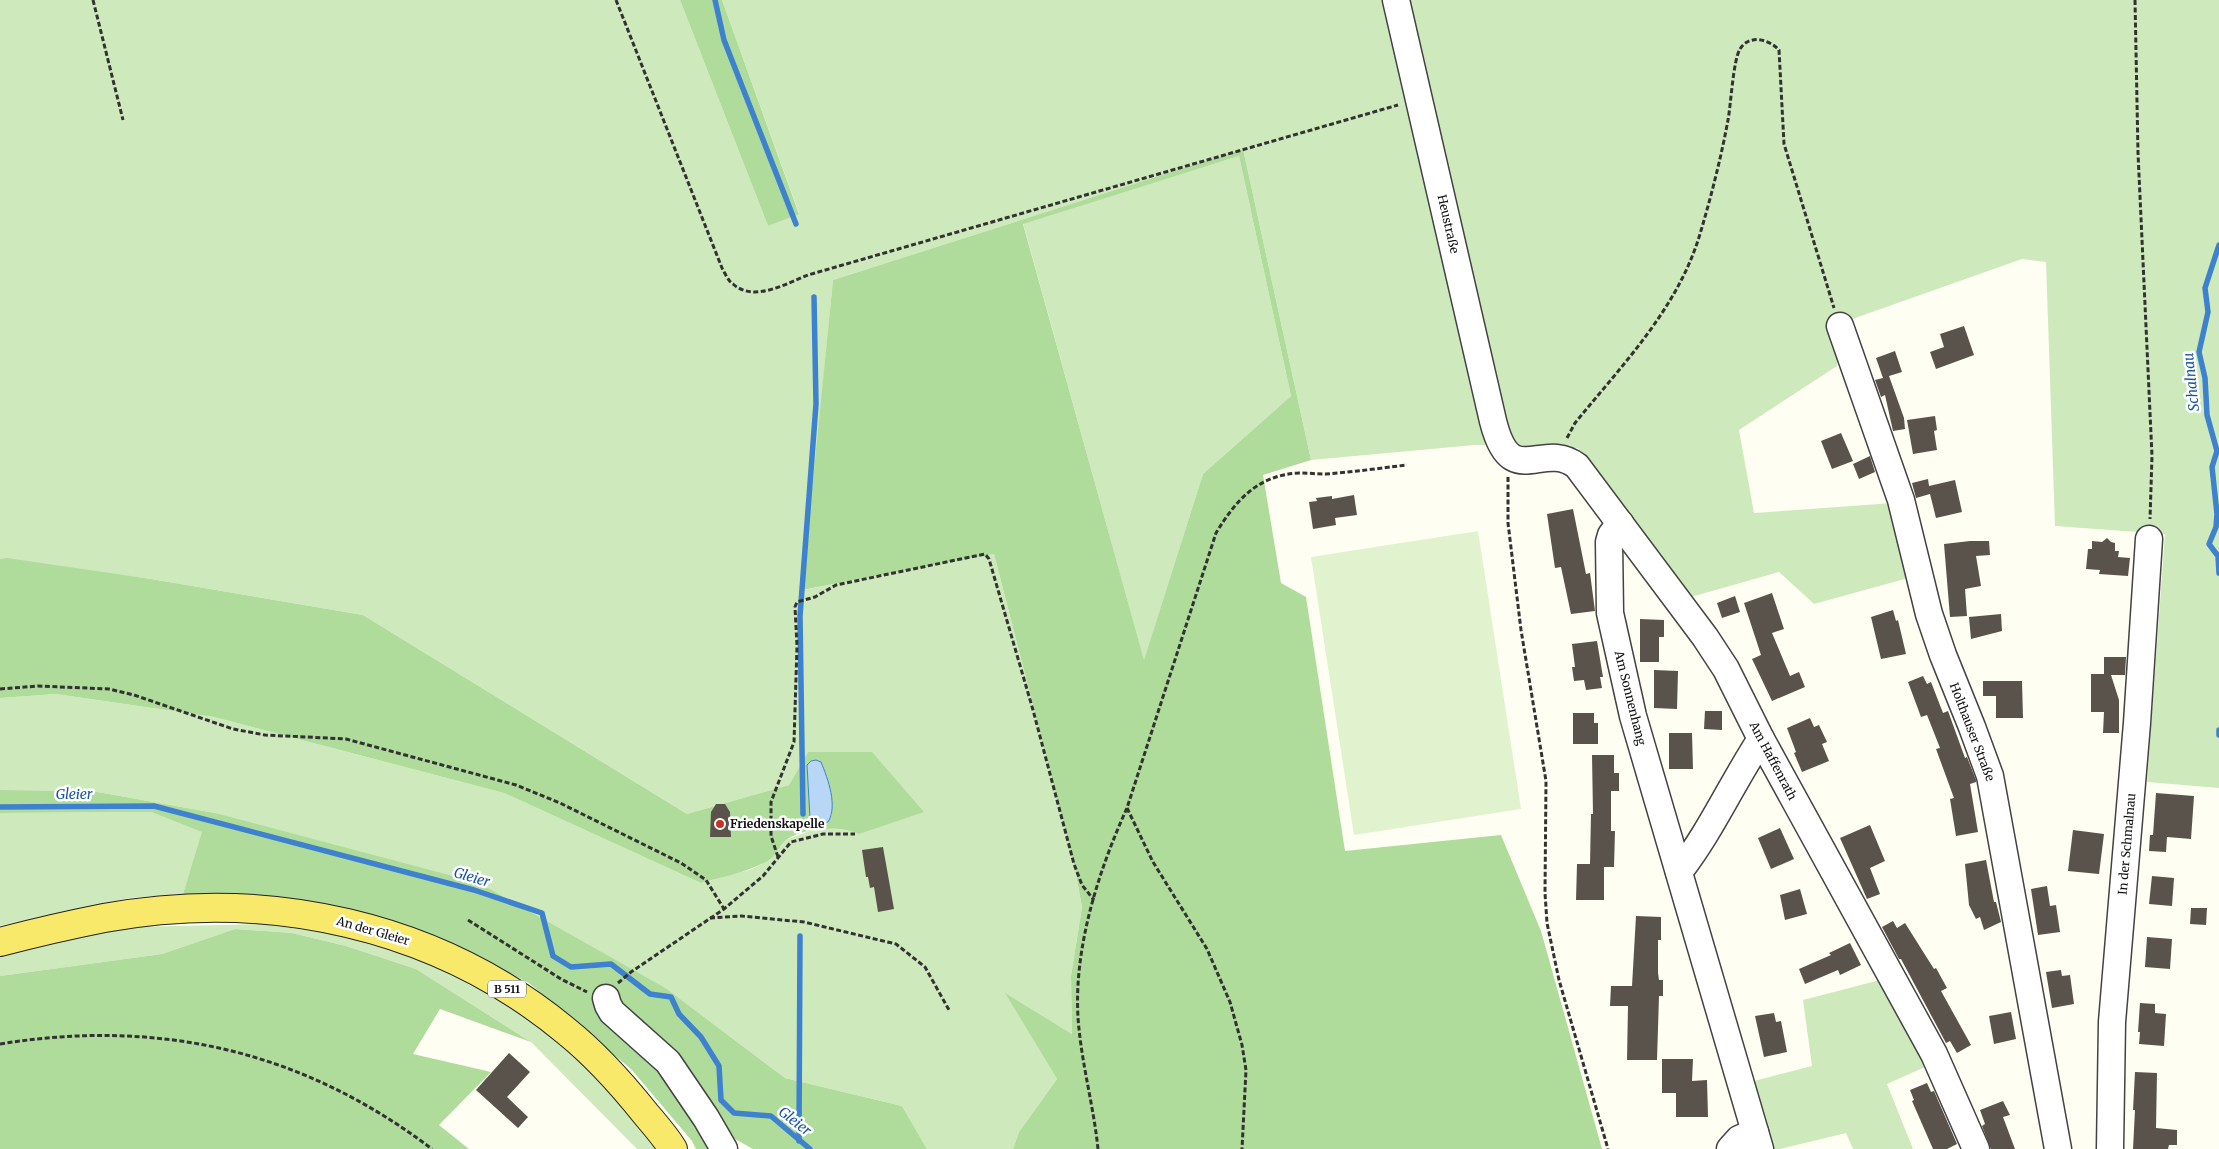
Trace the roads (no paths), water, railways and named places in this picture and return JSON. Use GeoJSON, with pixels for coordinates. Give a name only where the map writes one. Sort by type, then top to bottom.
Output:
{"type":"FeatureCollection","features":[{"type":"Feature","properties":{"kind":"main road","name":"An der Gleier"},"geometry":{"type":"LineString","coordinates":[[0,942],[105,918],[189,910],[241,909],[299,914],[371,928],[426,947],[453,959],[488,977],[551,1018],[609,1069],[673,1149]]}},
{"type":"Feature","properties":{"kind":"street","name":"Heustraße"},"geometry":{"type":"LineString","coordinates":[[1396,0],[1492,421],[1504,451],[1518,460],[1528,461],[1556,456]]}},
{"type":"Feature","properties":{"kind":"street","name":"Holthauser Straße"},"geometry":{"type":"LineString","coordinates":[[1840,326],[1901,500],[1936,636],[1990,776],[2058,1149]]}},
{"type":"Feature","properties":{"kind":"street","name":"Am Haffenrath"},"geometry":{"type":"LineString","coordinates":[[1556,456],[1570,460],[1577,466],[1717,653],[1760,739],[1934,1054],[1976,1149]]}},
{"type":"Feature","properties":{"kind":"street","name":"Am Sonnenhang"},"geometry":{"type":"LineString","coordinates":[[1620,523],[1613,531],[1609,542],[1610,613],[1633,716],[1757,1140],[1739,1139],[1730,1149]]}},
{"type":"Feature","properties":{"kind":"street","name":"In der Schmalnau"},"geometry":{"type":"LineString","coordinates":[[2110,1149],[2112,1022],[2138,704],[2149,539]]}},
{"type":"Feature","properties":{"kind":"street"},"geometry":{"type":"LineString","coordinates":[[1679,872],[1698,848],[1736,777],[1760,739]]}},
{"type":"Feature","properties":{"kind":"street"},"geometry":{"type":"LineString","coordinates":[[614,988],[608,1005],[612,1012],[668,1062],[706,1118],[724,1149]]}},
{"type":"Feature","properties":{"kind":"water"},"geometry":{"type":"Polygon","coordinates":[[[811,761],[821,762],[824,769],[832,800],[831,816],[828,822],[820,824],[811,821],[810,818],[807,765],[811,761]]]}},
{"type":"Feature","properties":{"kind":"waterway"},"geometry":{"type":"LineString","coordinates":[[715,0],[724,40],[796,224]]}},
{"type":"Feature","properties":{"kind":"waterway","name":"Schalnau"},"geometry":{"type":"LineString","coordinates":[[2219,245],[2205,288],[2208,312],[2199,352],[2205,378],[2207,415],[2217,451],[2212,467],[2217,514],[2216,527],[2209,544],[2218,556],[2219,573]]}},
{"type":"Feature","properties":{"kind":"waterway"},"geometry":{"type":"LineString","coordinates":[[803,814],[800,616],[816,404],[814,297]]}},
{"type":"Feature","properties":{"kind":"waterway","name":"Schalnau"},"geometry":{"type":"LineString","coordinates":[[2219,730],[2219,735]]}},
{"type":"Feature","properties":{"kind":"waterway","name":"Gleier"},"geometry":{"type":"LineString","coordinates":[[0,807],[154,806],[474,890],[542,913],[553,956],[571,967],[611,964],[650,994],[671,997],[679,1014],[701,1037],[719,1066],[721,1100],[734,1113],[771,1116],[810,1149]]}},
{"type":"Feature","properties":{"kind":"waterway"},"geometry":{"type":"LineString","coordinates":[[799,1141],[800,936]]}},
{"type":"Feature","properties":{"kind":"place","name":"Friedenskapelle"},"geometry":{"type":"Point","coordinates":[720,824]}}]}
